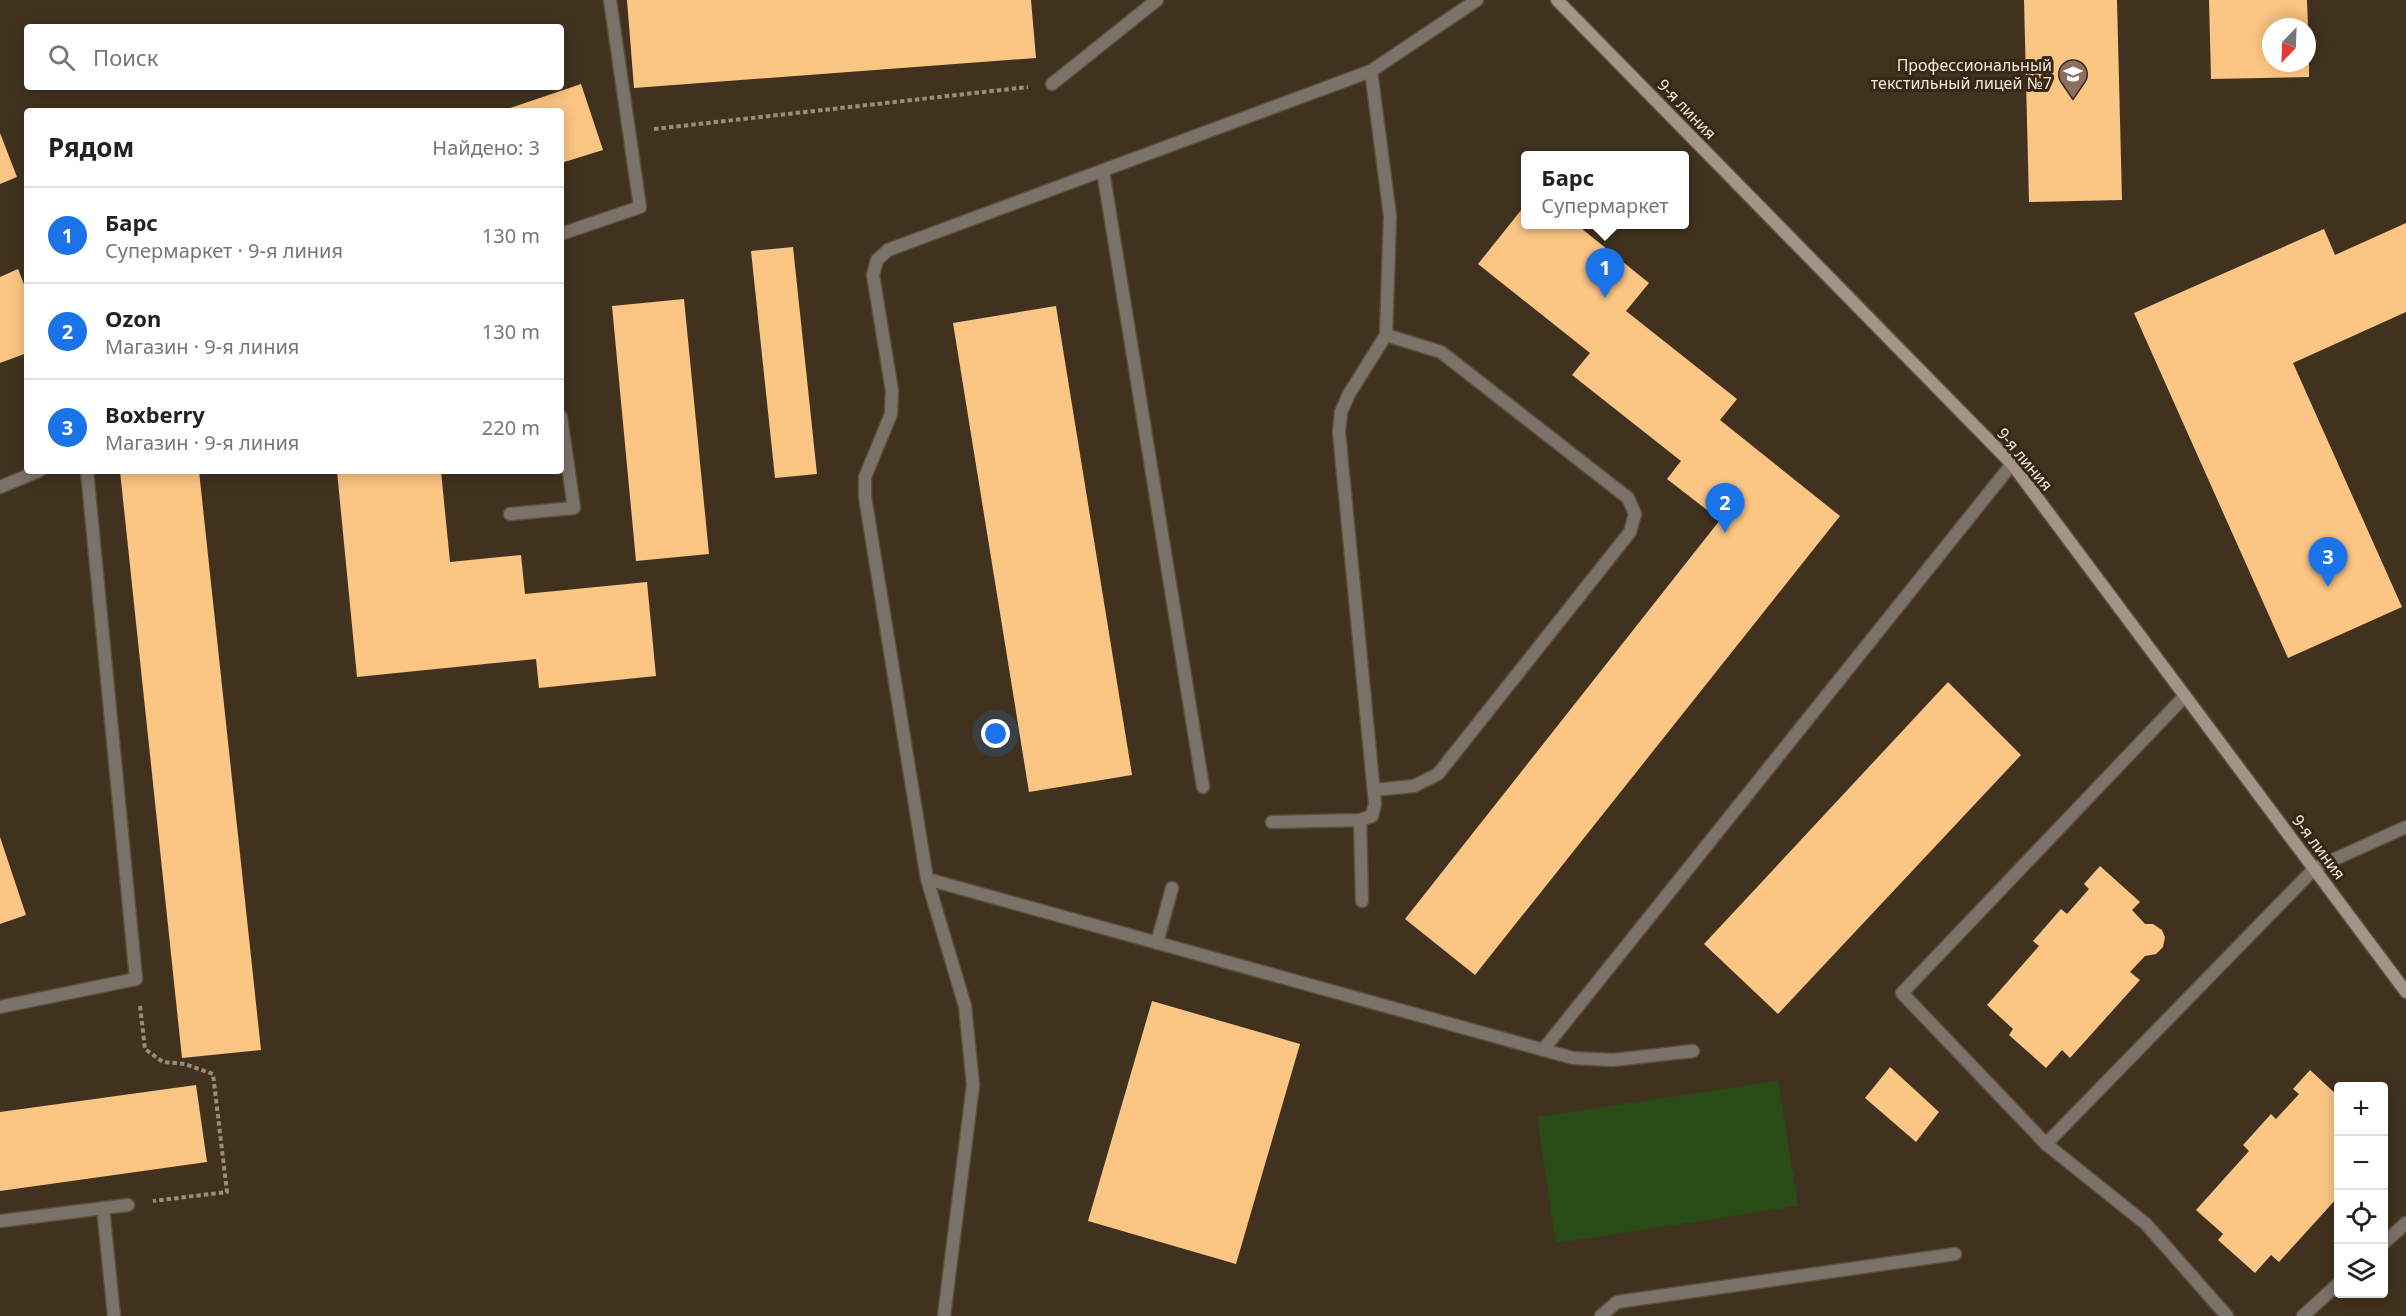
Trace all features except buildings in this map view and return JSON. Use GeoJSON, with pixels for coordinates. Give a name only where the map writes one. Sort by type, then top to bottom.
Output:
{"type":"FeatureCollection","features":[{"type":"Feature","properties":{"kind":"street"},"geometry":{"type":"LineString","coordinates":[[564,233],[640,207],[610,0]]}},
{"type":"Feature","properties":{"kind":"street"},"geometry":{"type":"LineString","coordinates":[[1052,84],[1157,0]]}},
{"type":"Feature","properties":{"kind":"street"},"geometry":{"type":"LineString","coordinates":[[945,1316],[973,1085],[965,1006],[927,879],[865,497],[865,477],[891,414],[892,391],[873,275],[877,260],[888,250],[1371,71],[1477,0]]}},
{"type":"Feature","properties":{"kind":"street","name":"9-я линия"},"geometry":{"type":"LineString","coordinates":[[1557,0],[2012,464],[2406,993]]}},
{"type":"Feature","properties":{"kind":"street"},"geometry":{"type":"LineString","coordinates":[[1272,822],[1360,820],[1372,816],[1375,804],[1339,432],[1341,412],[1349,394],[1386,335],[1390,216],[1371,71]]}},
{"type":"Feature","properties":{"kind":"street"},"geometry":{"type":"LineString","coordinates":[[1103,171],[1203,787]]}},
{"type":"Feature","properties":{"kind":"street"},"geometry":{"type":"LineString","coordinates":[[1374,790],[1414,786],[1438,774],[1630,532],[1635,514],[1628,498],[1441,352],[1386,335]]}},
{"type":"Feature","properties":{"kind":"street"},"geometry":{"type":"LineString","coordinates":[[510,514],[574,508],[564,438]]}},
{"type":"Feature","properties":{"kind":"street"},"geometry":{"type":"LineString","coordinates":[[1544,1050],[2012,464]]}},
{"type":"Feature","properties":{"kind":"street"},"geometry":{"type":"LineString","coordinates":[[0,487],[32,474]]}},
{"type":"Feature","properties":{"kind":"street"},"geometry":{"type":"LineString","coordinates":[[0,1007],[136,979],[87,474]]}},
{"type":"Feature","properties":{"kind":"street"},"geometry":{"type":"LineString","coordinates":[[2184,696],[1902,993],[2046,1144],[2146,1224],[2227,1316]]}},
{"type":"Feature","properties":{"kind":"street"},"geometry":{"type":"LineString","coordinates":[[1360,820],[1362,901]]}},
{"type":"Feature","properties":{"kind":"street"},"geometry":{"type":"LineString","coordinates":[[2046,1144],[2315,868],[2406,827]]}},
{"type":"Feature","properties":{"kind":"street"},"geometry":{"type":"LineString","coordinates":[[927,879],[1573,1058],[1593,1061],[1693,1051]]}},
{"type":"Feature","properties":{"kind":"street"},"geometry":{"type":"LineString","coordinates":[[1157,943],[1172,888]]}},
{"type":"Feature","properties":{"kind":"street"},"geometry":{"type":"LineString","coordinates":[[0,1221],[128,1205]]}},
{"type":"Feature","properties":{"kind":"street"},"geometry":{"type":"LineString","coordinates":[[103,1208],[114,1316]]}},
{"type":"Feature","properties":{"kind":"street"},"geometry":{"type":"LineString","coordinates":[[2388,1239],[2406,1223]]}},
{"type":"Feature","properties":{"kind":"street"},"geometry":{"type":"LineString","coordinates":[[1601,1316],[1617,1302],[1955,1254]]}},
{"type":"Feature","properties":{"kind":"street"},"geometry":{"type":"LineString","coordinates":[[2303,1316],[2334,1288]]}},
{"type":"Feature","properties":{"kind":"path"},"geometry":{"type":"LineString","coordinates":[[629,132],[1052,84]]}},
{"type":"Feature","properties":{"kind":"path"},"geometry":{"type":"LineString","coordinates":[[128,1205],[227,1192],[213,1074],[186,1064],[163,1062],[145,1049],[136,979]]}},
{"type":"Feature","properties":{"kind":"green space"},"geometry":{"type":"Polygon","coordinates":[[[1778,1081],[1798,1206],[1556,1243],[1537,1117],[1778,1081]]]}},
{"type":"Feature","properties":{"kind":"place","name":"Профессиональный текстильный лицей №7"},"geometry":{"type":"Point","coordinates":[2073,100]}},
{"type":"Feature","properties":{"kind":"place","name":"Барс"},"geometry":{"type":"Point","coordinates":[1605,298]}},
{"type":"Feature","properties":{"kind":"place","name":"Ozon"},"geometry":{"type":"Point","coordinates":[1725,533]}},
{"type":"Feature","properties":{"kind":"place","name":"Boxberry"},"geometry":{"type":"Point","coordinates":[2328,587]}}]}
